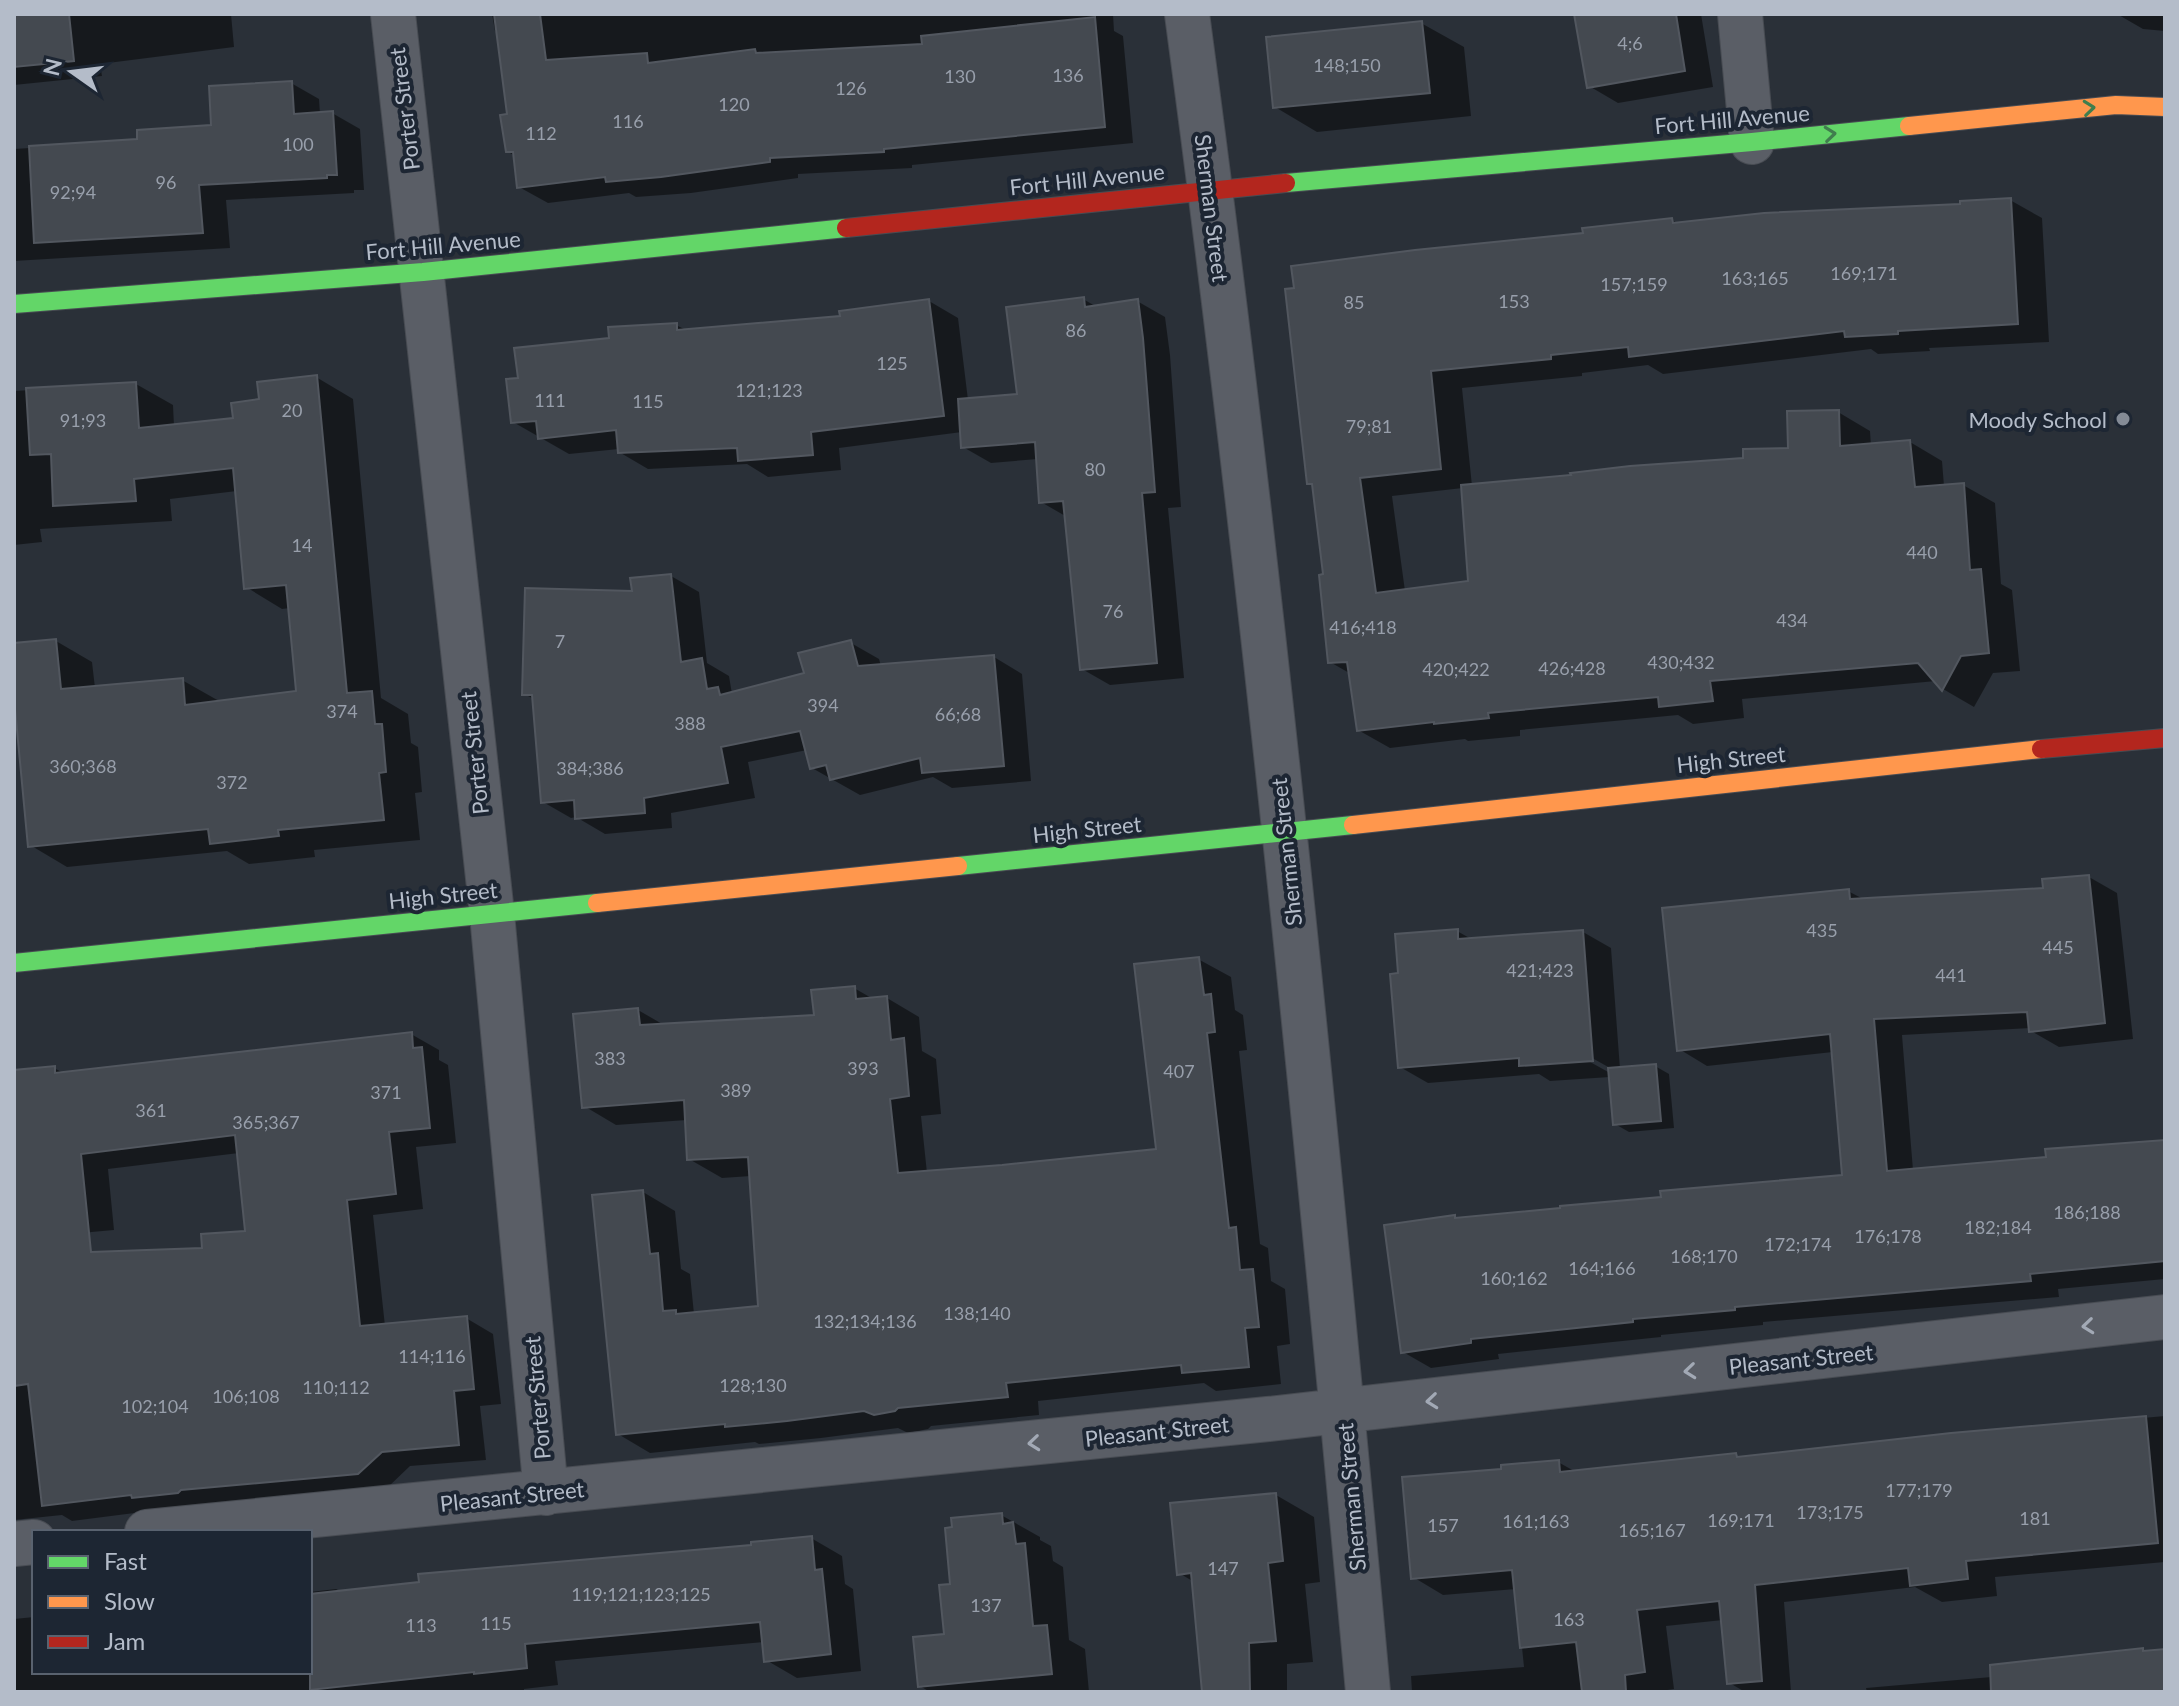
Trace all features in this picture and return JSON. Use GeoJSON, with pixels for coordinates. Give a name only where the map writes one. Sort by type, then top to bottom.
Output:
{"type":"FeatureCollection","features":[{"type":"Feature","properties":{"kind":"street","name":"Porter Street"},"geometry":{"type":"LineString","coordinates":[[393,14],[492,914],[546,1493]]}},
{"type":"Feature","properties":{"kind":"street","name":"Sherman Street"},"geometry":{"type":"LineString","coordinates":[[1187,14],[1284,832],[1343,1411],[1368,1692]]}},
{"type":"Feature","properties":{"kind":"street"},"geometry":{"type":"LineString","coordinates":[[1740,14],[1752,142]]}},
{"type":"Feature","properties":{"kind":"street","name":"Fort Hill Avenue"},"geometry":{"type":"LineString","coordinates":[[14,304],[423,272],[1210,190],[1752,142],[2116,105],[2165,107]]}},
{"type":"Feature","properties":{"kind":"street","name":"High Street"},"geometry":{"type":"LineString","coordinates":[[14,963],[2165,738]]}},
{"type":"Feature","properties":{"kind":"street","name":"Pleasant Street"},"geometry":{"type":"LineString","coordinates":[[167,1530],[1343,1411],[2165,1317]]}},
{"type":"Feature","properties":{"kind":"building"},"geometry":{"type":"Polygon","coordinates":[[[14,14],[69,14],[74,61],[14,67],[14,14]]]}},
{"type":"Feature","properties":{"kind":"building"},"geometry":{"type":"Polygon","coordinates":[[[494,14],[540,14],[546,60],[647,53],[648,63],[755,49],[756,53],[922,44],[921,36],[1095,17],[1105,127],[884,149],[884,152],[770,158],[770,162],[661,177],[606,182],[605,177],[517,188],[513,152],[506,152],[500,115],[507,114],[494,14]]]}},
{"type":"Feature","properties":{"kind":"building"},"geometry":{"type":"Polygon","coordinates":[[[1574,14],[1676,14],[1685,71],[1587,88],[1574,14]]]}},
{"type":"Feature","properties":{"kind":"building"},"geometry":{"type":"Polygon","coordinates":[[[1422,21],[1430,93],[1273,108],[1266,37],[1422,21]]]}},
{"type":"Feature","properties":{"kind":"building"},"geometry":{"type":"Polygon","coordinates":[[[292,81],[294,114],[333,111],[337,175],[199,185],[203,233],[34,243],[29,146],[137,139],[137,130],[211,125],[209,86],[292,81]]]}},
{"type":"Feature","properties":{"kind":"building"},"geometry":{"type":"Polygon","coordinates":[[[2011,198],[2018,324],[1845,337],[1844,331],[1629,357],[1628,347],[1551,355],[1551,359],[1431,371],[1441,469],[1360,478],[1376,593],[1468,581],[1461,485],[1630,466],[1743,458],[1743,449],[1788,448],[1787,411],[1839,410],[1840,446],[1910,440],[1915,487],[1964,483],[1970,570],[1981,569],[1989,653],[1961,656],[1942,691],[1918,663],[1710,681],[1713,701],[1659,707],[1658,697],[1488,713],[1489,718],[1357,731],[1347,662],[1328,663],[1319,575],[1323,574],[1312,484],[1307,484],[1285,289],[1294,288],[1291,266],[1583,233],[1582,228],[1672,218],[1673,223],[1764,213],[1960,204],[1960,201],[2011,198]]]}},
{"type":"Feature","properties":{"kind":"building"},"geometry":{"type":"Polygon","coordinates":[[[1084,297],[1085,307],[1138,299],[1155,492],[1142,493],[1157,663],[1080,670],[1063,501],[1039,503],[1035,442],[961,448],[958,399],[1017,394],[1006,307],[1084,297]]]}},
{"type":"Feature","properties":{"kind":"building"},"geometry":{"type":"Polygon","coordinates":[[[929,299],[944,416],[811,432],[813,455],[738,461],[737,448],[618,453],[616,430],[538,439],[536,421],[511,423],[506,379],[518,378],[514,348],[609,338],[608,327],[677,323],[677,330],[840,316],[839,311],[929,299]]]}},
{"type":"Feature","properties":{"kind":"building"},"geometry":{"type":"Polygon","coordinates":[[[317,375],[347,693],[372,691],[375,724],[382,724],[386,772],[379,773],[384,820],[278,830],[279,836],[210,844],[208,829],[28,847],[14,698],[14,643],[56,639],[61,689],[183,678],[185,705],[296,691],[286,585],[244,589],[233,468],[134,479],[136,501],[53,506],[51,454],[30,455],[26,388],[136,382],[139,428],[233,418],[231,403],[259,399],[257,382],[317,375]]]}},
{"type":"Feature","properties":{"kind":"building"},"geometry":{"type":"Polygon","coordinates":[[[671,574],[681,662],[702,658],[707,689],[718,687],[720,695],[804,673],[798,653],[851,640],[858,666],[994,655],[1004,766],[922,773],[920,758],[830,780],[826,765],[810,769],[800,731],[721,747],[728,783],[644,798],[645,813],[575,819],[574,800],[541,803],[532,695],[522,695],[525,588],[632,591],[630,578],[671,574]]]}},
{"type":"Feature","properties":{"kind":"building"},"geometry":{"type":"Polygon","coordinates":[[[2089,875],[2105,1023],[2029,1032],[2027,1012],[1874,1019],[1887,1171],[2046,1157],[2045,1149],[2165,1140],[2165,1261],[2030,1274],[2031,1281],[1633,1319],[1633,1322],[1471,1339],[1471,1343],[1401,1353],[1384,1225],[1455,1215],[1455,1218],[1661,1197],[1660,1191],[1842,1175],[1830,1034],[1677,1051],[1662,908],[1849,889],[1850,899],[2043,888],[2042,879],[2089,875]]]}},
{"type":"Feature","properties":{"kind":"building"},"geometry":{"type":"Polygon","coordinates":[[[1458,929],[1458,939],[1583,930],[1593,1061],[1519,1066],[1519,1058],[1398,1068],[1390,974],[1398,973],[1395,934],[1458,929]]]}},
{"type":"Feature","properties":{"kind":"building"},"geometry":{"type":"Polygon","coordinates":[[[1199,957],[1204,995],[1211,994],[1215,1032],[1207,1033],[1229,1228],[1236,1227],[1240,1270],[1253,1269],[1259,1327],[1245,1328],[1249,1367],[1182,1373],[1181,1365],[1006,1383],[1008,1397],[898,1408],[874,1415],[864,1411],[725,1427],[725,1424],[616,1435],[592,1195],[643,1190],[650,1254],[658,1253],[663,1311],[676,1310],[676,1314],[758,1306],[748,1157],[687,1160],[684,1100],[582,1108],[573,1014],[638,1008],[640,1025],[814,1015],[811,990],[855,986],[856,999],[887,996],[891,1040],[904,1038],[909,1096],[890,1099],[898,1173],[1002,1165],[1156,1149],[1134,964],[1199,957]]]}},
{"type":"Feature","properties":{"kind":"building"},"geometry":{"type":"Polygon","coordinates":[[[412,1032],[413,1048],[422,1047],[430,1128],[389,1132],[396,1194],[347,1200],[360,1326],[467,1316],[474,1389],[454,1391],[459,1445],[382,1452],[358,1474],[42,1506],[28,1384],[14,1386],[14,1070],[55,1066],[55,1073],[412,1032]],[[235,1135],[81,1154],[91,1252],[202,1248],[201,1234],[245,1231],[235,1135]]]}},
{"type":"Feature","properties":{"kind":"building"},"geometry":{"type":"Polygon","coordinates":[[[1656,1064],[1661,1121],[1613,1125],[1608,1068],[1656,1064]]]}},
{"type":"Feature","properties":{"kind":"building"},"geometry":{"type":"Polygon","coordinates":[[[2146,1416],[2158,1543],[1966,1561],[1968,1579],[1910,1586],[1908,1568],[1755,1585],[1762,1681],[1727,1684],[1719,1601],[1637,1610],[1645,1672],[1625,1675],[1626,1692],[1582,1692],[1576,1642],[1520,1648],[1512,1570],[1411,1579],[1402,1477],[1501,1469],[1501,1465],[1559,1460],[1560,1472],[2146,1416]]]}},
{"type":"Feature","properties":{"kind":"building"},"geometry":{"type":"Polygon","coordinates":[[[1276,1493],[1283,1561],[1268,1563],[1276,1641],[1249,1643],[1250,1692],[1202,1692],[1191,1573],[1177,1575],[1170,1503],[1276,1493]]]}},
{"type":"Feature","properties":{"kind":"building"},"geometry":{"type":"Polygon","coordinates":[[[1002,1513],[1003,1524],[1013,1522],[1016,1544],[1025,1543],[1033,1626],[1047,1625],[1052,1674],[918,1687],[913,1637],[944,1634],[939,1585],[950,1584],[945,1528],[952,1527],[951,1518],[1002,1513]]]}},
{"type":"Feature","properties":{"kind":"building"},"geometry":{"type":"Polygon","coordinates":[[[812,1536],[815,1570],[822,1569],[831,1654],[764,1662],[760,1622],[525,1644],[527,1668],[310,1690],[312,1594],[419,1582],[418,1574],[751,1545],[751,1542],[812,1536]]]}},
{"type":"Feature","properties":{"kind":"building"},"geometry":{"type":"Polygon","coordinates":[[[2143,1648],[2143,1651],[2165,1649],[2165,1692],[1991,1692],[1990,1665],[2143,1648]]]}},
{"type":"Feature","properties":{"kind":"traffic: fast"},"geometry":{"type":"LineString","coordinates":[[1286,183],[1909,126]]}},
{"type":"Feature","properties":{"kind":"traffic: fast"},"geometry":{"type":"LineString","coordinates":[[14,304],[423,272],[846,228]]}},
{"type":"Feature","properties":{"kind":"traffic: fast"},"geometry":{"type":"LineString","coordinates":[[958,866],[1353,825]]}},
{"type":"Feature","properties":{"kind":"traffic: fast"},"geometry":{"type":"LineString","coordinates":[[14,963],[597,903]]}},
{"type":"Feature","properties":{"kind":"traffic: slow"},"geometry":{"type":"LineString","coordinates":[[1909,126],[2116,105],[2165,107]]}},
{"type":"Feature","properties":{"kind":"traffic: slow"},"geometry":{"type":"LineString","coordinates":[[1353,825],[2041,749]]}},
{"type":"Feature","properties":{"kind":"traffic: slow"},"geometry":{"type":"LineString","coordinates":[[597,903],[958,866]]}},
{"type":"Feature","properties":{"kind":"traffic: jam"},"geometry":{"type":"LineString","coordinates":[[846,228],[1286,183]]}},
{"type":"Feature","properties":{"kind":"traffic: jam"},"geometry":{"type":"LineString","coordinates":[[2041,749],[2165,738]]}},
{"type":"Feature","properties":{"kind":"place","name":"Moody School"},"geometry":{"type":"Point","coordinates":[2123,419]}}]}
